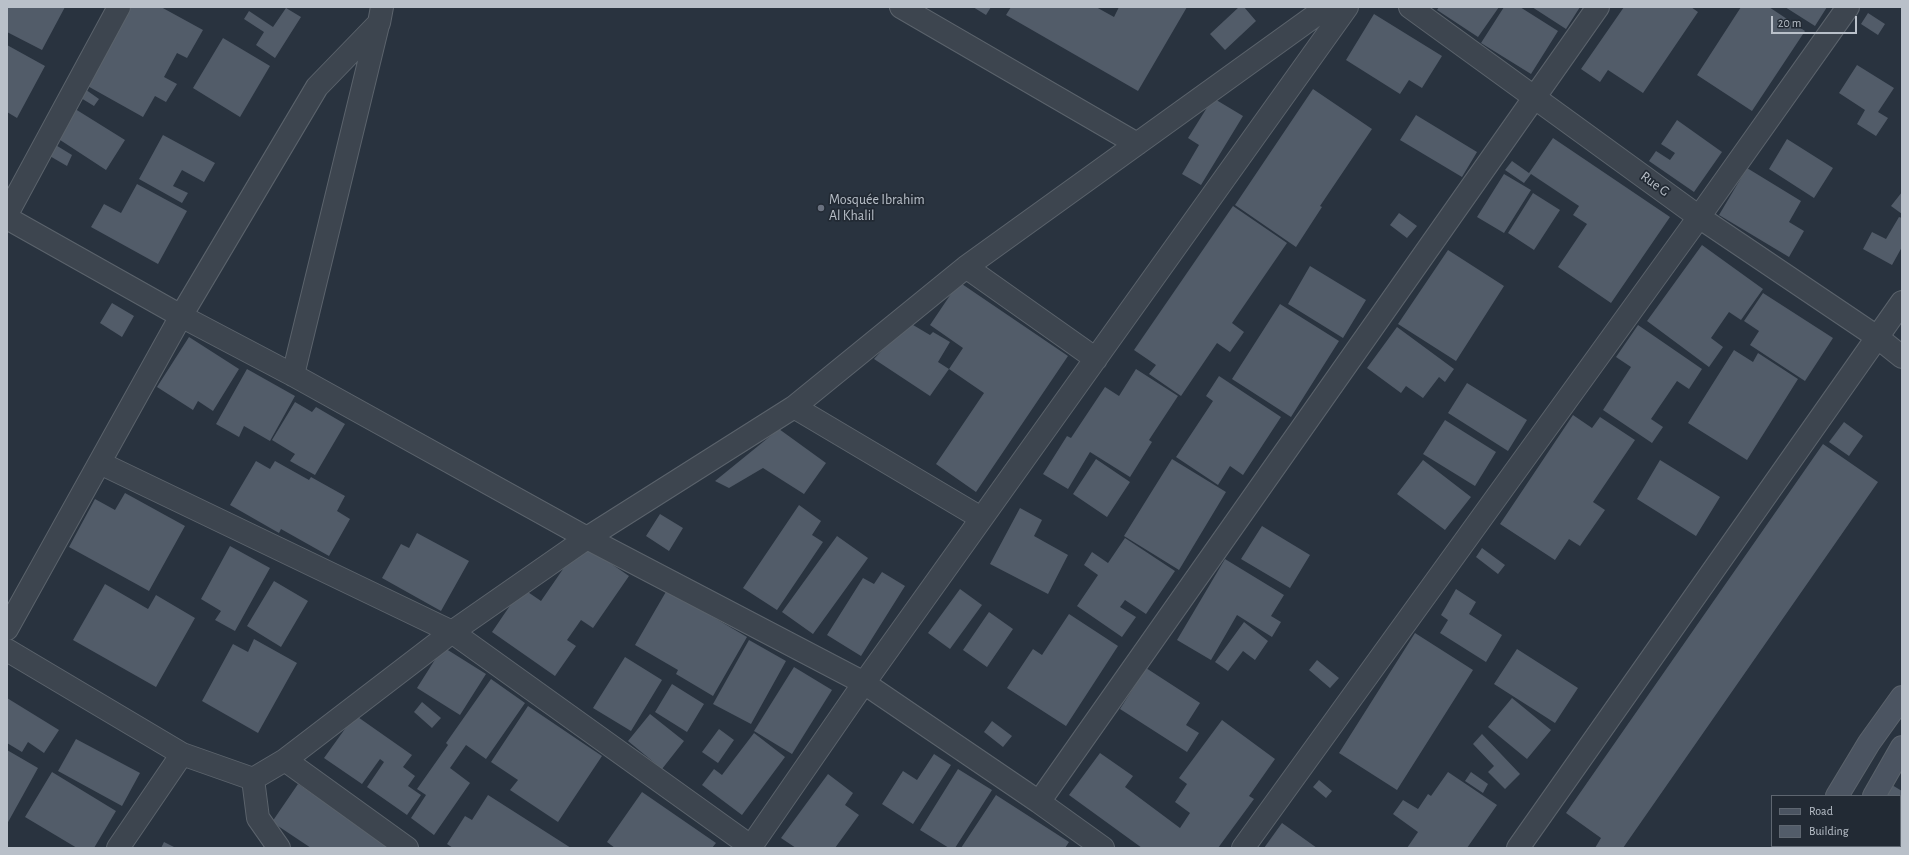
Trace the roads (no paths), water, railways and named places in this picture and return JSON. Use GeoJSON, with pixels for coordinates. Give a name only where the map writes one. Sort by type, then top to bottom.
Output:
{"type":"FeatureCollection","features":[{"type":"Feature","properties":{"kind":"main road"},"geometry":{"type":"LineString","coordinates":[[1838,795],[1869,743],[1902,697]]}},
{"type":"Feature","properties":{"kind":"main road"},"geometry":{"type":"LineString","coordinates":[[1875,795],[1902,747]]}},
{"type":"Feature","properties":{"kind":"street"},"geometry":{"type":"LineString","coordinates":[[7,214],[119,7]]}},
{"type":"Feature","properties":{"kind":"street"},"geometry":{"type":"LineString","coordinates":[[901,7],[1138,144]]}},
{"type":"Feature","properties":{"kind":"street"},"geometry":{"type":"LineString","coordinates":[[7,650],[182,754],[253,779],[286,760],[452,632],[587,538],[794,407],[966,267],[1327,7]]}},
{"type":"Feature","properties":{"kind":"street"},"geometry":{"type":"LineString","coordinates":[[100,463],[452,632],[751,847],[981,518],[1347,7]]}},
{"type":"Feature","properties":{"kind":"street","name":"Rue G"},"geometry":{"type":"LineString","coordinates":[[1410,7],[1699,217],[1877,337],[1902,357]]}},
{"type":"Feature","properties":{"kind":"street"},"geometry":{"type":"LineString","coordinates":[[1039,802],[1598,7]]}},
{"type":"Feature","properties":{"kind":"street"},"geometry":{"type":"LineString","coordinates":[[1242,848],[1699,217],[1848,7]]}},
{"type":"Feature","properties":{"kind":"street"},"geometry":{"type":"LineString","coordinates":[[7,628],[181,316],[317,87],[380,15]]}},
{"type":"Feature","properties":{"kind":"street"},"geometry":{"type":"LineString","coordinates":[[293,375],[380,15]]}},
{"type":"Feature","properties":{"kind":"street"},"geometry":{"type":"LineString","coordinates":[[7,218],[181,316],[293,375],[587,538],[864,684],[1039,802],[1102,848]]}},
{"type":"Feature","properties":{"kind":"street"},"geometry":{"type":"LineString","coordinates":[[966,267],[1096,359]]}},
{"type":"Feature","properties":{"kind":"street"},"geometry":{"type":"LineString","coordinates":[[1518,848],[1902,302]]}},
{"type":"Feature","properties":{"kind":"street"},"geometry":{"type":"LineString","coordinates":[[794,407],[981,518]]}},
{"type":"Feature","properties":{"kind":"street"},"geometry":{"type":"LineString","coordinates":[[118,848],[182,754]]}},
{"type":"Feature","properties":{"kind":"street"},"geometry":{"type":"LineString","coordinates":[[286,760],[406,848]]}},
{"type":"Feature","properties":{"kind":"street"},"geometry":{"type":"LineString","coordinates":[[253,779],[258,818],[279,848]]}},
{"type":"Feature","properties":{"kind":"place","name":"Mosquée Ibrahim Al Khalil"},"geometry":{"type":"Point","coordinates":[821,208]}}]}
